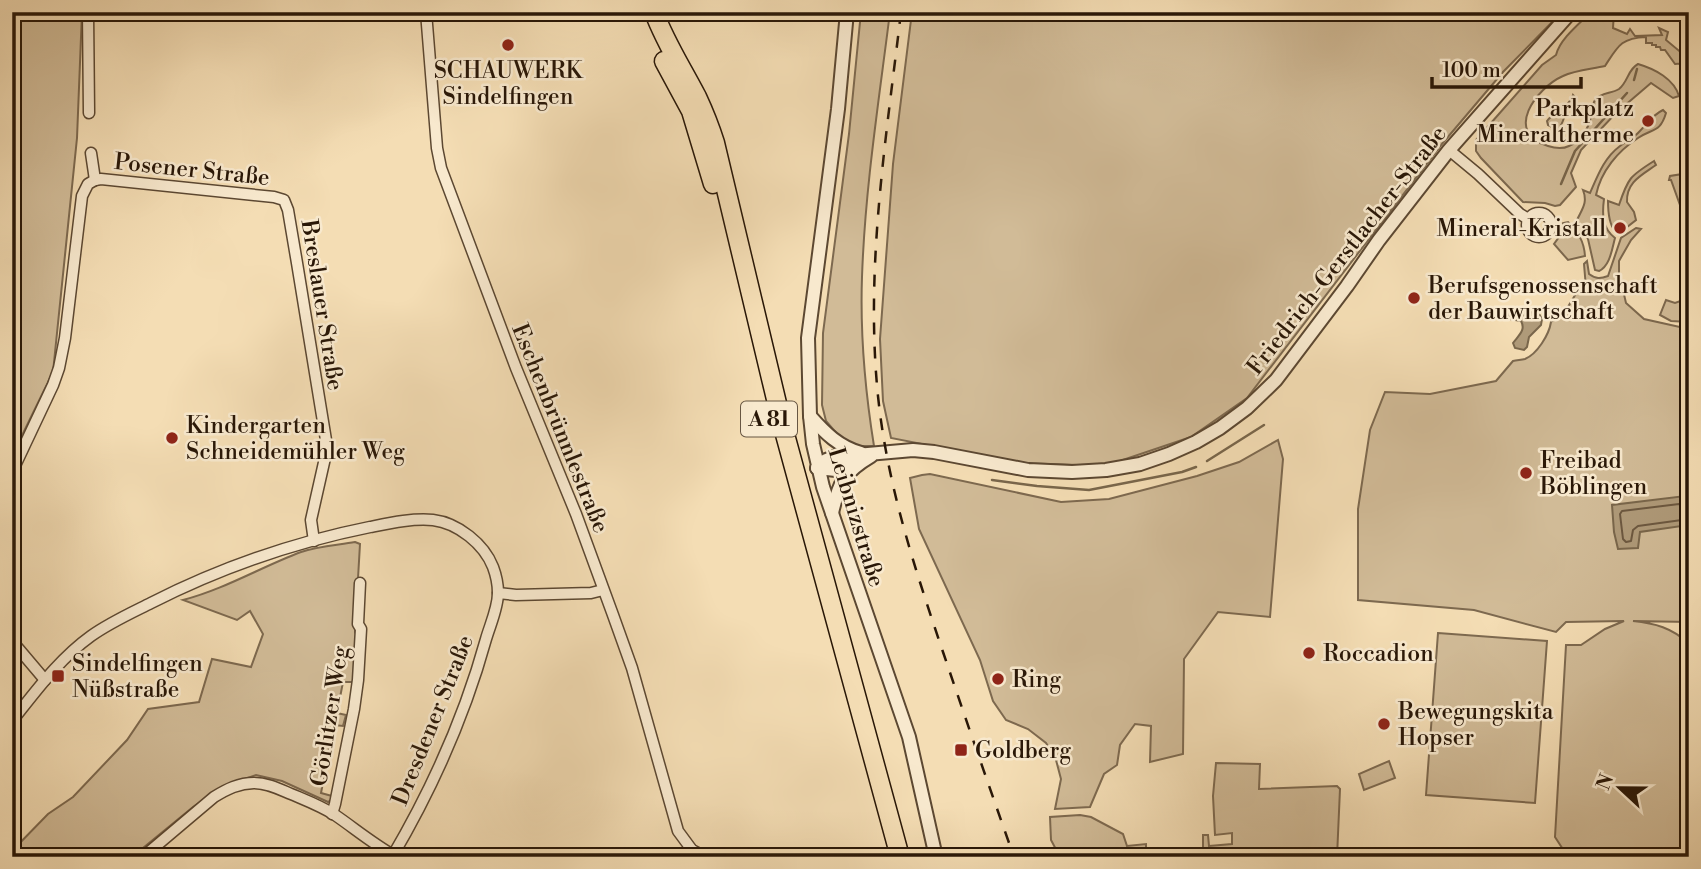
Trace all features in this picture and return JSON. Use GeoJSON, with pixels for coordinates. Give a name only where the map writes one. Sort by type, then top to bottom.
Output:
{"type":"FeatureCollection","features":[{"type":"Feature","properties":{"kind":"highway","name":"A 81"},"geometry":{"type":"LineString","coordinates":[[645,12],[661,55],[691,111],[709,169],[771,429],[888,857]]}},
{"type":"Feature","properties":{"kind":"highway","name":"A 81"},"geometry":{"type":"LineString","coordinates":[[654,12],[660,30],[699,102],[715,143],[780,416],[900,857]]}},
{"type":"Feature","properties":{"kind":"street"},"geometry":{"type":"LineString","coordinates":[[88,12],[89,113]]}},
{"type":"Feature","properties":{"kind":"street","name":"Eschenbrünnlestraße"},"geometry":{"type":"LineString","coordinates":[[426,12],[441,168],[516,368],[576,514],[632,668],[676,824],[688,853]]}},
{"type":"Feature","properties":{"kind":"street","name":"Leibnizstraße"},"geometry":{"type":"LineString","coordinates":[[846,12],[838,109],[808,338],[810,416],[817,468],[909,737],[936,857]]}},
{"type":"Feature","properties":{"kind":"street","name":"Friedrich-Gerstlacher-Straße"},"geometry":{"type":"LineString","coordinates":[[817,468],[834,457],[913,450],[1028,470],[1106,470],[1140,464],[1169,454],[1220,428],[1247,408],[1276,380],[1449,150],[1571,12]]}},
{"type":"Feature","properties":{"kind":"street"},"geometry":{"type":"LineString","coordinates":[[1449,150],[1528,219]]}},
{"type":"Feature","properties":{"kind":"street"},"geometry":{"type":"LineString","coordinates":[[12,472],[59,368],[82,196],[88,184],[94,180],[91,153]]}},
{"type":"Feature","properties":{"kind":"street","name":"Posener Straße"},"geometry":{"type":"LineString","coordinates":[[94,180],[284,200]]}},
{"type":"Feature","properties":{"kind":"street","name":"Breslauer Straße"},"geometry":{"type":"LineString","coordinates":[[284,200],[326,440],[325,458],[311,520],[314,541]]}},
{"type":"Feature","properties":{"kind":"street","name":"Friedrich-Gerstlacher-Straße"},"geometry":{"type":"LineString","coordinates":[[810,416],[831,439],[853,451],[872,455]]}},
{"type":"Feature","properties":{"kind":"street","name":"Friedrich-Gerstlacher-Straße"},"geometry":{"type":"LineString","coordinates":[[817,468],[836,470],[855,465],[872,455]]}},
{"type":"Feature","properties":{"kind":"street","name":"Friedrich-Gerstlacher-Straße"},"geometry":{"type":"LineString","coordinates":[[832,517],[840,484],[855,465]]}},
{"type":"Feature","properties":{"kind":"street"},"geometry":{"type":"LineString","coordinates":[[12,721],[64,658],[88,639],[135,611],[231,568],[335,534],[382,525],[435,520],[463,531],[481,548],[492,565],[498,593],[591,593],[603,590]]}},
{"type":"Feature","properties":{"kind":"street","name":"Görlitzer Weg"},"geometry":{"type":"LineString","coordinates":[[332,814],[358,680],[360,583]]}},
{"type":"Feature","properties":{"kind":"street","name":"Dresdener Straße"},"geometry":{"type":"LineString","coordinates":[[392,856],[426,794],[456,727],[477,671],[498,593]]}},
{"type":"Feature","properties":{"kind":"street"},"geometry":{"type":"LineString","coordinates":[[12,641],[45,680]]}},
{"type":"Feature","properties":{"kind":"street"},"geometry":{"type":"LineString","coordinates":[[143,857],[226,789],[254,783],[269,785],[332,814],[392,856]]}},
{"type":"Feature","properties":{"kind":"street"},"geometry":{"type":"LineString","coordinates":[[688,853],[705,857]]}},
{"type":"Feature","properties":{"kind":"shaded area"},"geometry":{"type":"Polygon","coordinates":[[[12,12],[82,12],[77,138],[53,372],[12,456],[12,12]]]}},
{"type":"Feature","properties":{"kind":"shaded area"},"geometry":{"type":"Polygon","coordinates":[[[861,12],[890,12],[869,177],[862,277],[864,362],[874,446],[856,446],[839,439],[826,421],[822,405],[823,333],[849,134],[861,12]]]}},
{"type":"Feature","properties":{"kind":"shaded area"},"geometry":{"type":"Polygon","coordinates":[[[912,12],[1562,12],[1503,72],[1442,144],[1247,398],[1191,437],[1105,466],[1019,463],[891,438],[883,401],[880,339],[893,164],[912,12]]]}},
{"type":"Feature","properties":{"kind":"shaded area"},"geometry":{"type":"Polygon","coordinates":[[[1591,12],[1614,12],[1613,28],[1627,34],[1630,29],[1635,36],[1662,35],[1659,28],[1668,32],[1666,40],[1689,57],[1689,71],[1683,65],[1675,64],[1665,50],[1646,43],[1646,37],[1625,41],[1605,66],[1573,72],[1553,82],[1535,100],[1528,111],[1526,121],[1528,131],[1535,140],[1556,148],[1573,144],[1584,134],[1595,100],[1619,89],[1638,64],[1663,76],[1673,85],[1679,96],[1673,98],[1651,83],[1616,113],[1581,150],[1571,173],[1576,187],[1560,205],[1523,202],[1481,158],[1476,151],[1476,140],[1542,65],[1556,55],[1566,38],[1591,12]]]}},
{"type":"Feature","properties":{"kind":"shaded area"},"geometry":{"type":"Polygon","coordinates":[[[1573,95],[1574,101],[1561,125],[1563,128],[1560,131],[1548,125],[1547,121],[1568,103],[1573,95]]]}},
{"type":"Feature","properties":{"kind":"shaded area"},"geometry":{"type":"Polygon","coordinates":[[[1663,110],[1666,113],[1658,127],[1624,149],[1611,162],[1598,186],[1596,195],[1604,199],[1604,220],[1615,238],[1606,265],[1599,271],[1595,270],[1588,239],[1577,220],[1585,202],[1583,190],[1590,193],[1610,156],[1663,110]]]}},
{"type":"Feature","properties":{"kind":"shaded area"},"geometry":{"type":"Polygon","coordinates":[[[1654,161],[1656,165],[1632,184],[1627,195],[1627,202],[1636,220],[1622,231],[1615,231],[1610,221],[1608,201],[1619,205],[1631,178],[1654,161]]]}},
{"type":"Feature","properties":{"kind":"shaded area"},"geometry":{"type":"Polygon","coordinates":[[[1689,173],[1689,195],[1683,209],[1669,180],[1670,176],[1689,173]]]}},
{"type":"Feature","properties":{"kind":"shaded area"},"geometry":{"type":"Polygon","coordinates":[[[1568,222],[1580,237],[1585,256],[1568,260],[1554,244],[1563,223],[1568,222]]]}},
{"type":"Feature","properties":{"kind":"shaded area"},"geometry":{"type":"Polygon","coordinates":[[[1636,228],[1641,229],[1619,261],[1626,303],[1644,319],[1689,329],[1689,622],[1633,621],[1663,627],[1689,644],[1689,857],[1568,857],[1555,837],[1566,645],[1581,645],[1605,629],[1624,621],[1566,622],[1556,632],[1474,610],[1358,600],[1358,509],[1370,430],[1385,392],[1430,394],[1496,381],[1513,361],[1525,359],[1538,349],[1551,322],[1566,310],[1577,292],[1586,288],[1584,264],[1587,261],[1589,274],[1594,277],[1608,276],[1621,238],[1636,228]]]}},
{"type":"Feature","properties":{"kind":"shaded area"},"geometry":{"type":"Polygon","coordinates":[[[1689,298],[1689,322],[1671,321],[1660,315],[1666,300],[1675,303],[1689,298]]]}},
{"type":"Feature","properties":{"kind":"shaded area"},"geometry":{"type":"Polygon","coordinates":[[[1278,440],[1283,459],[1270,617],[1218,612],[1184,659],[1183,754],[1150,762],[1151,726],[1135,724],[1120,745],[1117,765],[1104,774],[1090,807],[1055,809],[1061,779],[1056,760],[1046,743],[1028,729],[1006,720],[993,701],[980,660],[919,529],[910,478],[930,474],[1061,502],[1109,499],[1239,462],[1278,440]]]}},
{"type":"Feature","properties":{"kind":"shaded area"},"geometry":{"type":"Polygon","coordinates":[[[355,542],[360,544],[355,632],[359,640],[356,682],[343,682],[337,713],[346,715],[343,726],[334,725],[321,793],[332,796],[331,800],[328,802],[282,781],[256,775],[222,787],[132,857],[12,857],[12,851],[48,814],[73,797],[127,740],[148,709],[199,702],[212,659],[251,667],[263,634],[250,611],[237,620],[183,600],[214,590],[301,552],[355,542]]]}},
{"type":"Feature","properties":{"kind":"shaded area"},"geometry":{"type":"Polygon","coordinates":[[[1438,633],[1547,641],[1535,803],[1426,795],[1438,633]]]}},
{"type":"Feature","properties":{"kind":"shaded area"},"geometry":{"type":"Polygon","coordinates":[[[1389,761],[1395,778],[1364,790],[1359,774],[1389,761]]]}},
{"type":"Feature","properties":{"kind":"shaded area"},"geometry":{"type":"Polygon","coordinates":[[[1216,763],[1260,764],[1259,789],[1337,786],[1340,789],[1337,857],[1192,857],[1192,854],[1203,853],[1203,835],[1208,835],[1209,846],[1232,844],[1232,833],[1215,835],[1213,796],[1216,763]]]}},
{"type":"Feature","properties":{"kind":"shaded area"},"geometry":{"type":"Polygon","coordinates":[[[1050,817],[1091,817],[1123,834],[1127,846],[1146,844],[1146,857],[1060,857],[1051,840],[1050,817]]]}},
{"type":"Feature","properties":{"kind":"water"},"geometry":{"type":"Polygon","coordinates":[[[1515,309],[1539,314],[1542,319],[1541,325],[1529,337],[1524,350],[1515,348],[1513,343],[1523,327],[1521,321],[1510,319],[1508,314],[1515,309]]]}},
{"type":"Feature","properties":{"kind":"water"},"geometry":{"type":"Polygon","coordinates":[[[1685,496],[1689,525],[1640,532],[1638,548],[1618,549],[1612,505],[1685,496]]]}},
{"type":"Feature","properties":{"kind":"waterway"},"geometry":{"type":"LineString","coordinates":[[1634,80],[1637,69]]}},
{"type":"Feature","properties":{"kind":"waterway"},"geometry":{"type":"LineString","coordinates":[[1561,184],[1575,151],[1627,93]]}},
{"type":"Feature","properties":{"kind":"waterway"},"geometry":{"type":"LineString","coordinates":[[1207,461],[1264,425]]}},
{"type":"Feature","properties":{"kind":"waterway"},"geometry":{"type":"LineString","coordinates":[[992,480],[1089,490],[1196,467]]}},
{"type":"Feature","properties":{"kind":"railway"},"geometry":{"type":"LineString","coordinates":[[901,12],[876,252],[875,348],[882,429],[895,494],[913,558],[1014,857]]}},
{"type":"Feature","properties":{"kind":"place","name":"SCHAUWERK Sindelfingen"},"geometry":{"type":"Point","coordinates":[508,45]}},
{"type":"Feature","properties":{"kind":"place","name":"Parkplatz Mineraltherme"},"geometry":{"type":"Point","coordinates":[1648,121]}},
{"type":"Feature","properties":{"kind":"place","name":"Mineral-Kristall"},"geometry":{"type":"Point","coordinates":[1620,228]}},
{"type":"Feature","properties":{"kind":"place","name":"Berufsgenossenschaft der Bauwirtschaft"},"geometry":{"type":"Point","coordinates":[1414,298]}},
{"type":"Feature","properties":{"kind":"place","name":"Kindergarten Schneidemühler Weg"},"geometry":{"type":"Point","coordinates":[172,438]}},
{"type":"Feature","properties":{"kind":"place","name":"Freibad Böblingen"},"geometry":{"type":"Point","coordinates":[1526,473]}},
{"type":"Feature","properties":{"kind":"place","name":"Roccadion"},"geometry":{"type":"Point","coordinates":[1309,653]}},
{"type":"Feature","properties":{"kind":"place","name":"Sindelfingen Nüßstraße"},"geometry":{"type":"Point","coordinates":[58,676]}},
{"type":"Feature","properties":{"kind":"place","name":"Ring"},"geometry":{"type":"Point","coordinates":[998,679]}},
{"type":"Feature","properties":{"kind":"place","name":"Bewegungskita Hopser"},"geometry":{"type":"Point","coordinates":[1384,724]}},
{"type":"Feature","properties":{"kind":"place","name":"Goldberg"},"geometry":{"type":"Point","coordinates":[961,750]}}]}
